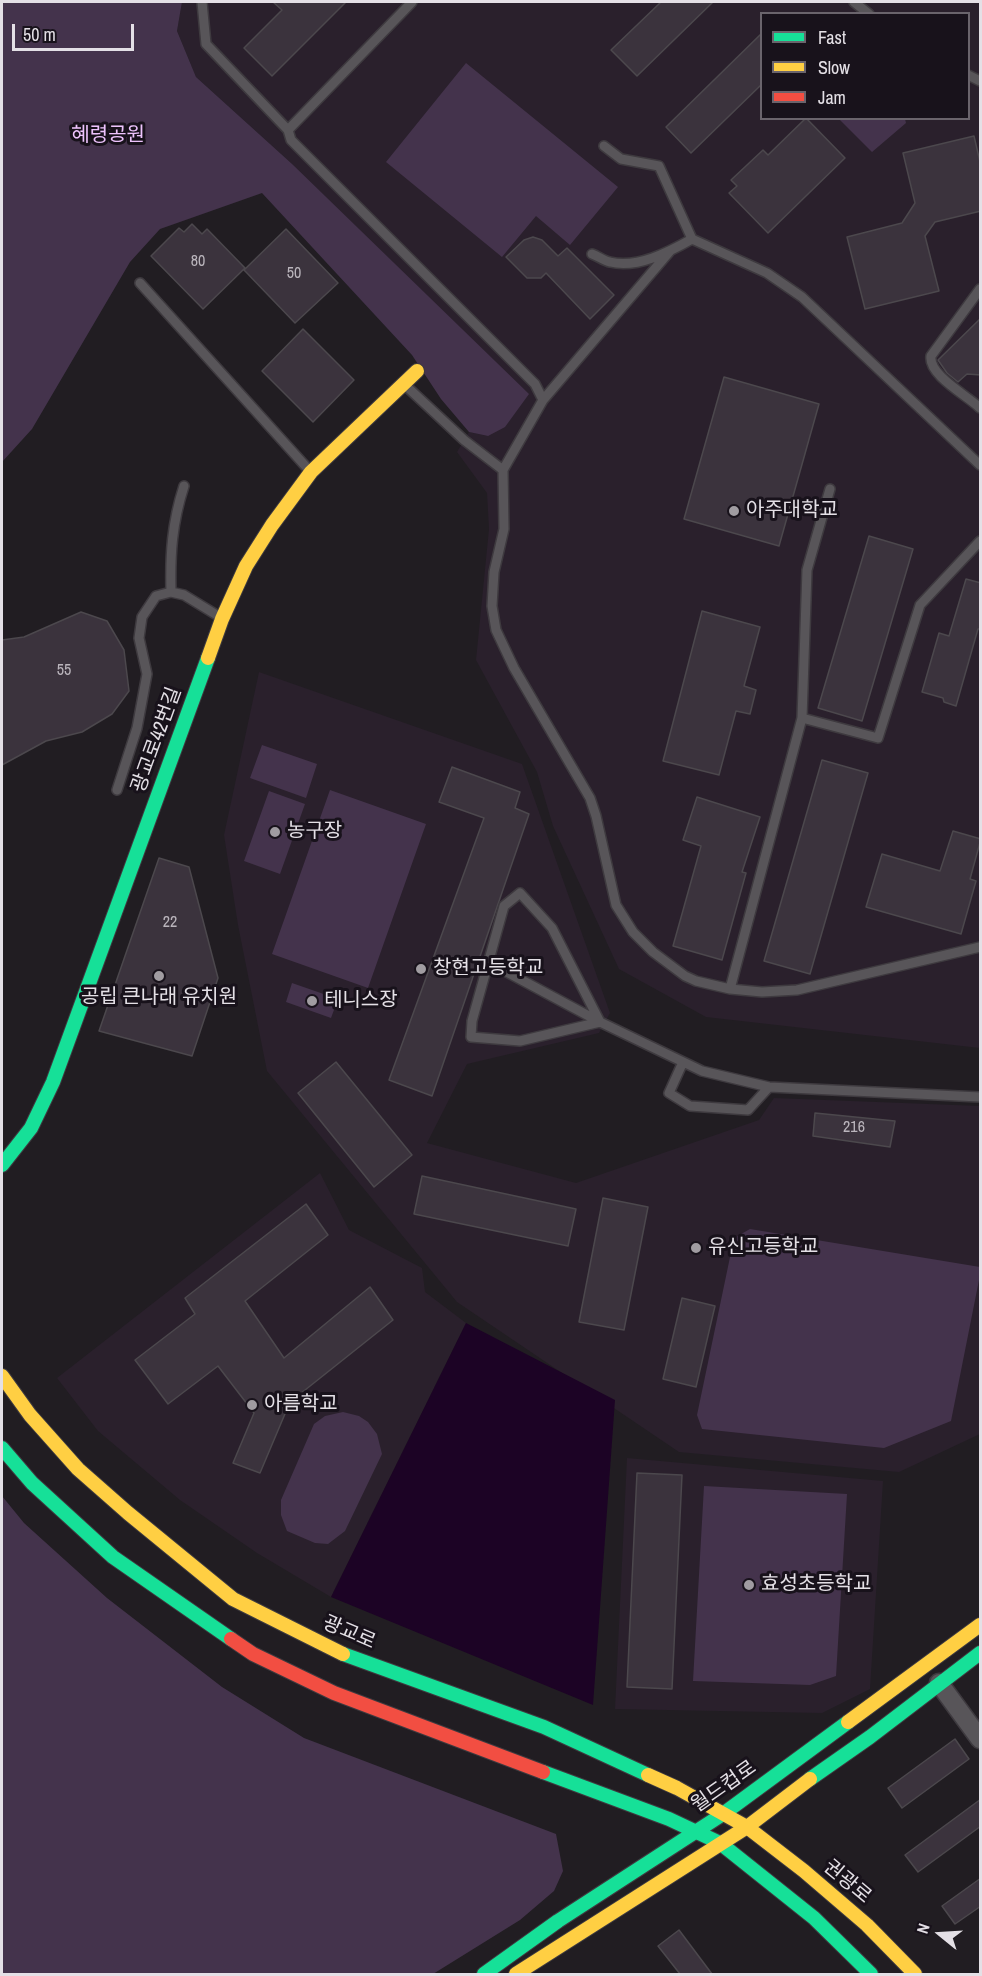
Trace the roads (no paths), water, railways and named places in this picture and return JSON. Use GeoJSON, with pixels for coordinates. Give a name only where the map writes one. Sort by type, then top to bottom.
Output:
{"type":"FeatureCollection","features":[{"type":"Feature","properties":{"kind":"street","name":"광교로42번길"},"geometry":{"type":"LineString","coordinates":[[2,1164],[31,1128],[53,1082],[222,619],[246,566],[311,471],[417,370]]}},
{"type":"Feature","properties":{"kind":"street","name":"광교로"},"geometry":{"type":"LineString","coordinates":[[2,1376],[30,1415],[78,1469],[233,1599],[337,1652],[544,1727],[677,1788],[747,1827]]}},
{"type":"Feature","properties":{"kind":"street"},"geometry":{"type":"LineString","coordinates":[[2,1448],[32,1483],[113,1557],[253,1654],[334,1693],[658,1815],[720,1843],[814,1918],[871,1974]]}},
{"type":"Feature","properties":{"kind":"street","name":"월드컵로"},"geometry":{"type":"LineString","coordinates":[[484,1974],[558,1921],[723,1814],[981,1625]]}},
{"type":"Feature","properties":{"kind":"street"},"geometry":{"type":"LineString","coordinates":[[516,1974],[747,1827],[981,1653]]}},
{"type":"Feature","properties":{"kind":"street"},"geometry":{"type":"LineString","coordinates":[[939,1683],[981,1739]]}},
{"type":"Feature","properties":{"kind":"street","name":"권광로"},"geometry":{"type":"LineString","coordinates":[[747,1827],[804,1871],[867,1925],[915,1974]]}},
{"type":"Feature","properties":{"kind":"lane"},"geometry":{"type":"LineString","coordinates":[[202,2],[206,44],[288,130],[291,140],[535,384],[543,400]]}},
{"type":"Feature","properties":{"kind":"lane"},"geometry":{"type":"LineString","coordinates":[[288,130],[412,2]]}},
{"type":"Feature","properties":{"kind":"lane"},"geometry":{"type":"LineString","coordinates":[[854,2],[866,12]]}},
{"type":"Feature","properties":{"kind":"lane"},"geometry":{"type":"LineString","coordinates":[[604,146],[621,159],[659,166],[692,239],[766,273],[802,297],[981,465]]}},
{"type":"Feature","properties":{"kind":"lane"},"geometry":{"type":"LineString","coordinates":[[592,254],[610,262],[633,263],[670,251],[692,239]]}},
{"type":"Feature","properties":{"kind":"lane"},"geometry":{"type":"LineString","coordinates":[[670,251],[543,400],[503,470],[504,529],[494,572],[492,606],[495,630],[590,798],[616,905],[633,932],[653,952],[685,976],[712,986],[730,989],[762,992],[797,990],[981,947]]}},
{"type":"Feature","properties":{"kind":"lane"},"geometry":{"type":"LineString","coordinates":[[140,283],[311,471]]}},
{"type":"Feature","properties":{"kind":"lane"},"geometry":{"type":"LineString","coordinates":[[981,289],[931,356],[930,361],[933,368],[952,387],[981,408]]}},
{"type":"Feature","properties":{"kind":"lane"},"geometry":{"type":"LineString","coordinates":[[404,383],[464,440],[503,470]]}},
{"type":"Feature","properties":{"kind":"lane"},"geometry":{"type":"LineString","coordinates":[[171,592],[170,558],[175,515],[184,486]]}},
{"type":"Feature","properties":{"kind":"lane"},"geometry":{"type":"LineString","coordinates":[[730,989],[802,718],[807,570],[830,489]]}},
{"type":"Feature","properties":{"kind":"lane"},"geometry":{"type":"LineString","coordinates":[[802,718],[878,738],[920,605],[981,541]]}},
{"type":"Feature","properties":{"kind":"lane"},"geometry":{"type":"LineString","coordinates":[[117,790],[137,728],[147,674],[139,638],[142,617],[156,596],[171,592],[184,595],[222,619]]}},
{"type":"Feature","properties":{"kind":"lane"},"geometry":{"type":"LineString","coordinates":[[520,893],[552,928],[600,1022],[520,1041],[471,1036],[472,1021],[504,906],[520,893]]}},
{"type":"Feature","properties":{"kind":"lane"},"geometry":{"type":"LineString","coordinates":[[488,962],[600,1022],[702,1071],[769,1087],[981,1097]]}},
{"type":"Feature","properties":{"kind":"lane"},"geometry":{"type":"LineString","coordinates":[[683,1062],[669,1093],[690,1106],[748,1110],[769,1087]]}},
{"type":"Feature","properties":{"kind":"place","name":"아주대학교"},"geometry":{"type":"Point","coordinates":[734,511]}},
{"type":"Feature","properties":{"kind":"place","name":"농구장"},"geometry":{"type":"Point","coordinates":[275,832]}},
{"type":"Feature","properties":{"kind":"place","name":"창현고등학교"},"geometry":{"type":"Point","coordinates":[421,969]}},
{"type":"Feature","properties":{"kind":"place","name":"공립 큰나래 유치원"},"geometry":{"type":"Point","coordinates":[159,976]}},
{"type":"Feature","properties":{"kind":"place","name":"테니스장"},"geometry":{"type":"Point","coordinates":[312,1001]}},
{"type":"Feature","properties":{"kind":"place","name":"유신고등학교"},"geometry":{"type":"Point","coordinates":[696,1248]}},
{"type":"Feature","properties":{"kind":"place","name":"아름학교"},"geometry":{"type":"Point","coordinates":[252,1405]}},
{"type":"Feature","properties":{"kind":"place","name":"효성초등학교"},"geometry":{"type":"Point","coordinates":[749,1585]}},
{"type":"Feature","properties":{"kind":"park label","name":"혜령공원"},"geometry":{"type":"Point","coordinates":[108,136]}}]}
